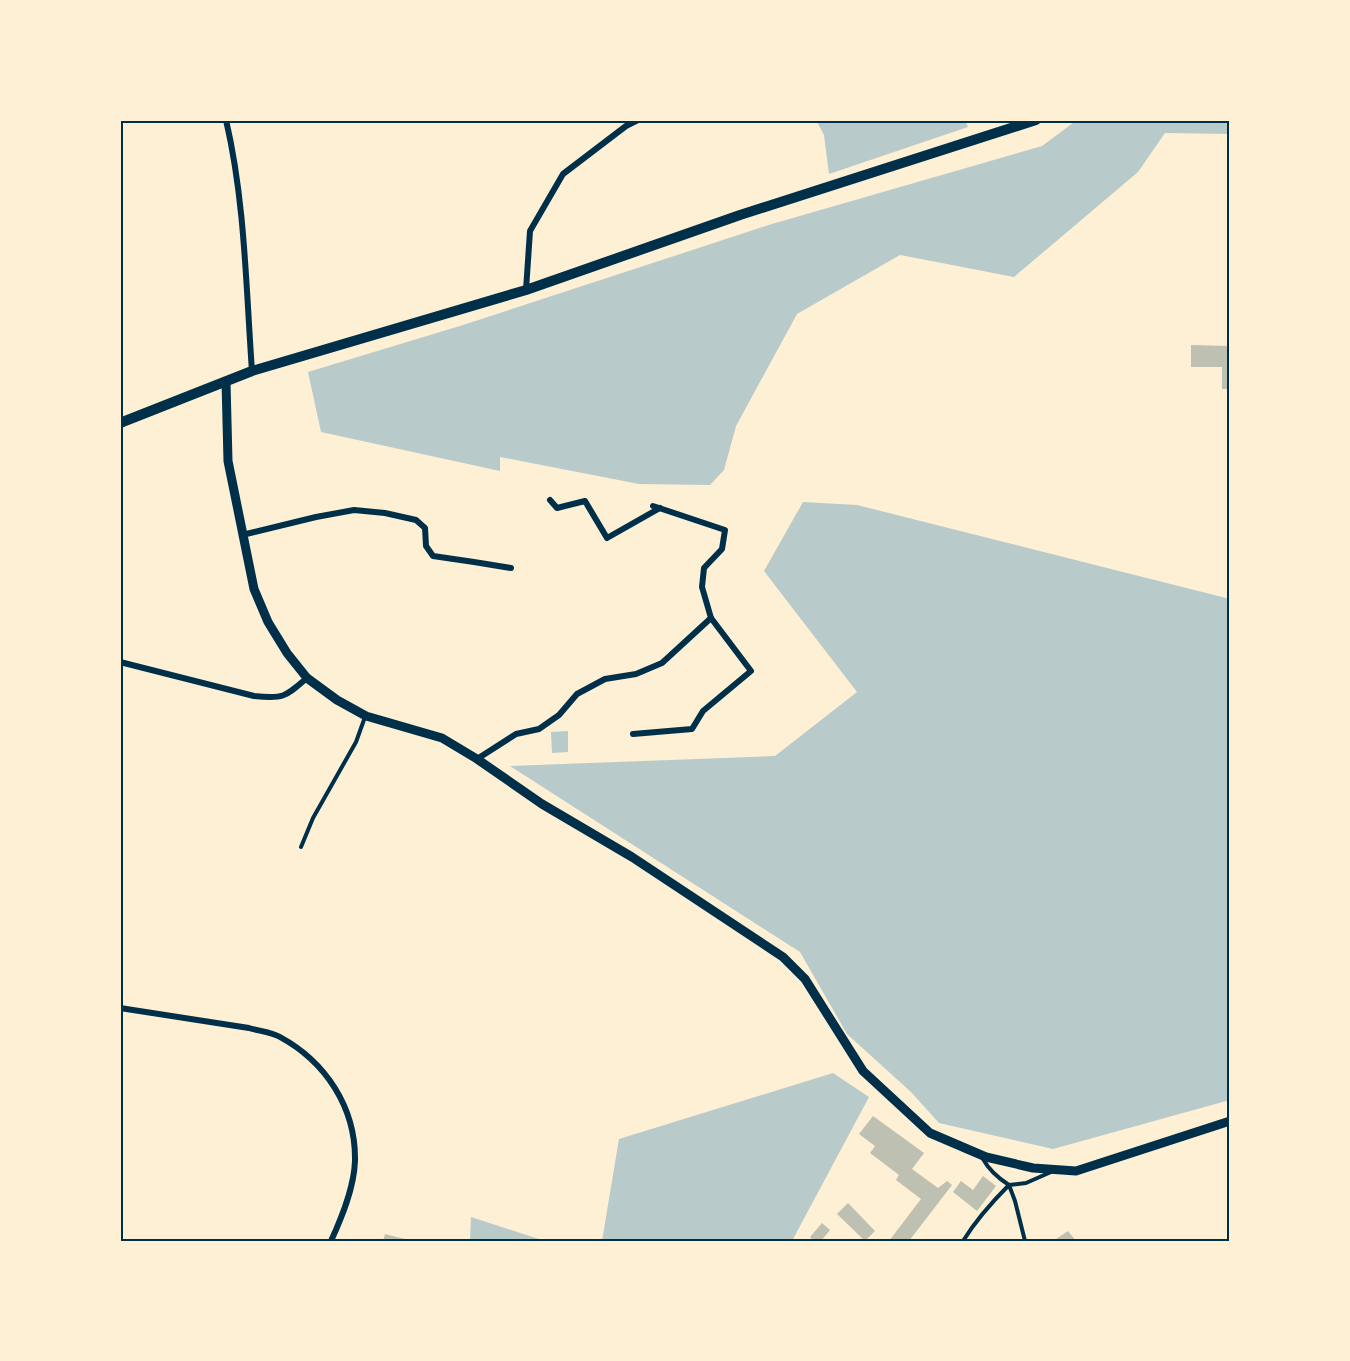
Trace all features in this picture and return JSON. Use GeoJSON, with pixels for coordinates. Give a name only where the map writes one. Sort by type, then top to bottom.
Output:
{"type":"FeatureCollection","features":[{"type":"Feature","properties":{"kind":"main road"},"geometry":{"type":"LineString","coordinates":[[120,423],[252,371],[526,290],[740,215],[1036,120]]}},
{"type":"Feature","properties":{"kind":"street"},"geometry":{"type":"LineString","coordinates":[[226,120],[233,150],[243,238],[252,371]]}},
{"type":"Feature","properties":{"kind":"street"},"geometry":{"type":"LineString","coordinates":[[526,290],[530,231],[563,174],[626,126],[638,120]]}},
{"type":"Feature","properties":{"kind":"street"},"geometry":{"type":"LineString","coordinates":[[226,382],[228,461],[254,589],[267,622],[307,678],[366,716],[442,738],[542,804],[632,857],[783,957],[805,979],[863,1071],[930,1133],[986,1158],[1033,1168],[1076,1171],[1230,1121]]}},
{"type":"Feature","properties":{"kind":"street"},"geometry":{"type":"LineString","coordinates":[[550,500],[556,508],[585,501],[607,538],[657,507],[725,530],[722,549],[704,568],[702,587],[711,618],[751,671],[703,711],[692,729],[633,734]]}},
{"type":"Feature","properties":{"kind":"street"},"geometry":{"type":"LineString","coordinates":[[242,535],[354,510],[385,513],[416,520],[425,528],[426,546],[433,556],[511,568]]}},
{"type":"Feature","properties":{"kind":"street"},"geometry":{"type":"LineString","coordinates":[[477,759],[516,734],[539,729],[559,715],[577,694],[605,679],[636,674],[662,663],[711,618]]}},
{"type":"Feature","properties":{"kind":"street"},"geometry":{"type":"LineString","coordinates":[[120,662],[254,696],[273,698],[288,694],[307,678]]}},
{"type":"Feature","properties":{"kind":"street"},"geometry":{"type":"LineString","coordinates":[[120,1008],[270,1033],[279,1036],[309,1056],[342,1099],[354,1138],[355,1163],[351,1187],[331,1241]]}},
{"type":"Feature","properties":{"kind":"lane"},"geometry":{"type":"LineString","coordinates":[[301,847],[313,818],[356,742],[366,716]]}},
{"type":"Feature","properties":{"kind":"lane"},"geometry":{"type":"LineString","coordinates":[[981,1155],[992,1172],[1009,1185],[1025,1241]]}},
{"type":"Feature","properties":{"kind":"lane"},"geometry":{"type":"LineString","coordinates":[[963,1241],[974,1223],[1009,1185],[1026,1183],[1057,1169]]}},
{"type":"Feature","properties":{"kind":"shaded area"},"geometry":{"type":"Polygon","coordinates":[[[816,120],[965,120],[968,127],[829,174],[824,135],[816,120]]]}},
{"type":"Feature","properties":{"kind":"shaded area"},"geometry":{"type":"Polygon","coordinates":[[[1077,120],[1230,120],[1230,134],[1165,133],[1138,172],[1014,277],[900,255],[797,314],[736,426],[724,470],[710,485],[639,484],[500,457],[500,471],[321,432],[308,372],[463,325],[772,224],[1042,146],[1077,120]]]}},
{"type":"Feature","properties":{"kind":"shaded area"},"geometry":{"type":"Polygon","coordinates":[[[803,502],[857,505],[1230,599],[1230,1100],[1053,1149],[939,1123],[911,1092],[847,1034],[800,952],[510,766],[775,756],[857,692],[764,571],[803,502]]]}},
{"type":"Feature","properties":{"kind":"shaded area"},"geometry":{"type":"Polygon","coordinates":[[[568,731],[568,752],[552,753],[551,732],[568,731]]]}},
{"type":"Feature","properties":{"kind":"shaded area"},"geometry":{"type":"Polygon","coordinates":[[[833,1073],[869,1097],[792,1241],[602,1241],[619,1139],[833,1073]]]}},
{"type":"Feature","properties":{"kind":"shaded area"},"geometry":{"type":"Polygon","coordinates":[[[471,1217],[545,1241],[470,1241],[471,1217]]]}},
{"type":"Feature","properties":{"kind":"building"},"geometry":{"type":"Polygon","coordinates":[[[1191,345],[1230,346],[1230,389],[1222,389],[1222,367],[1191,367],[1191,345]]]}},
{"type":"Feature","properties":{"kind":"building"},"geometry":{"type":"Polygon","coordinates":[[[873,1116],[924,1153],[912,1169],[938,1188],[947,1181],[952,1185],[909,1241],[889,1241],[921,1199],[896,1180],[899,1175],[870,1153],[875,1146],[859,1134],[873,1116]]]}},
{"type":"Feature","properties":{"kind":"building"},"geometry":{"type":"Polygon","coordinates":[[[983,1176],[996,1186],[977,1211],[953,1192],[961,1181],[973,1190],[983,1176]]]}},
{"type":"Feature","properties":{"kind":"building"},"geometry":{"type":"Polygon","coordinates":[[[848,1203],[875,1231],[865,1241],[837,1214],[848,1203]]]}},
{"type":"Feature","properties":{"kind":"building"},"geometry":{"type":"Polygon","coordinates":[[[822,1223],[830,1230],[821,1241],[814,1241],[810,1237],[822,1223]]]}},
{"type":"Feature","properties":{"kind":"building"},"geometry":{"type":"Polygon","coordinates":[[[1068,1231],[1076,1241],[1053,1241],[1068,1231]]]}},
{"type":"Feature","properties":{"kind":"building"},"geometry":{"type":"Polygon","coordinates":[[[385,1234],[409,1240],[383,1241],[385,1234]]]}}]}
